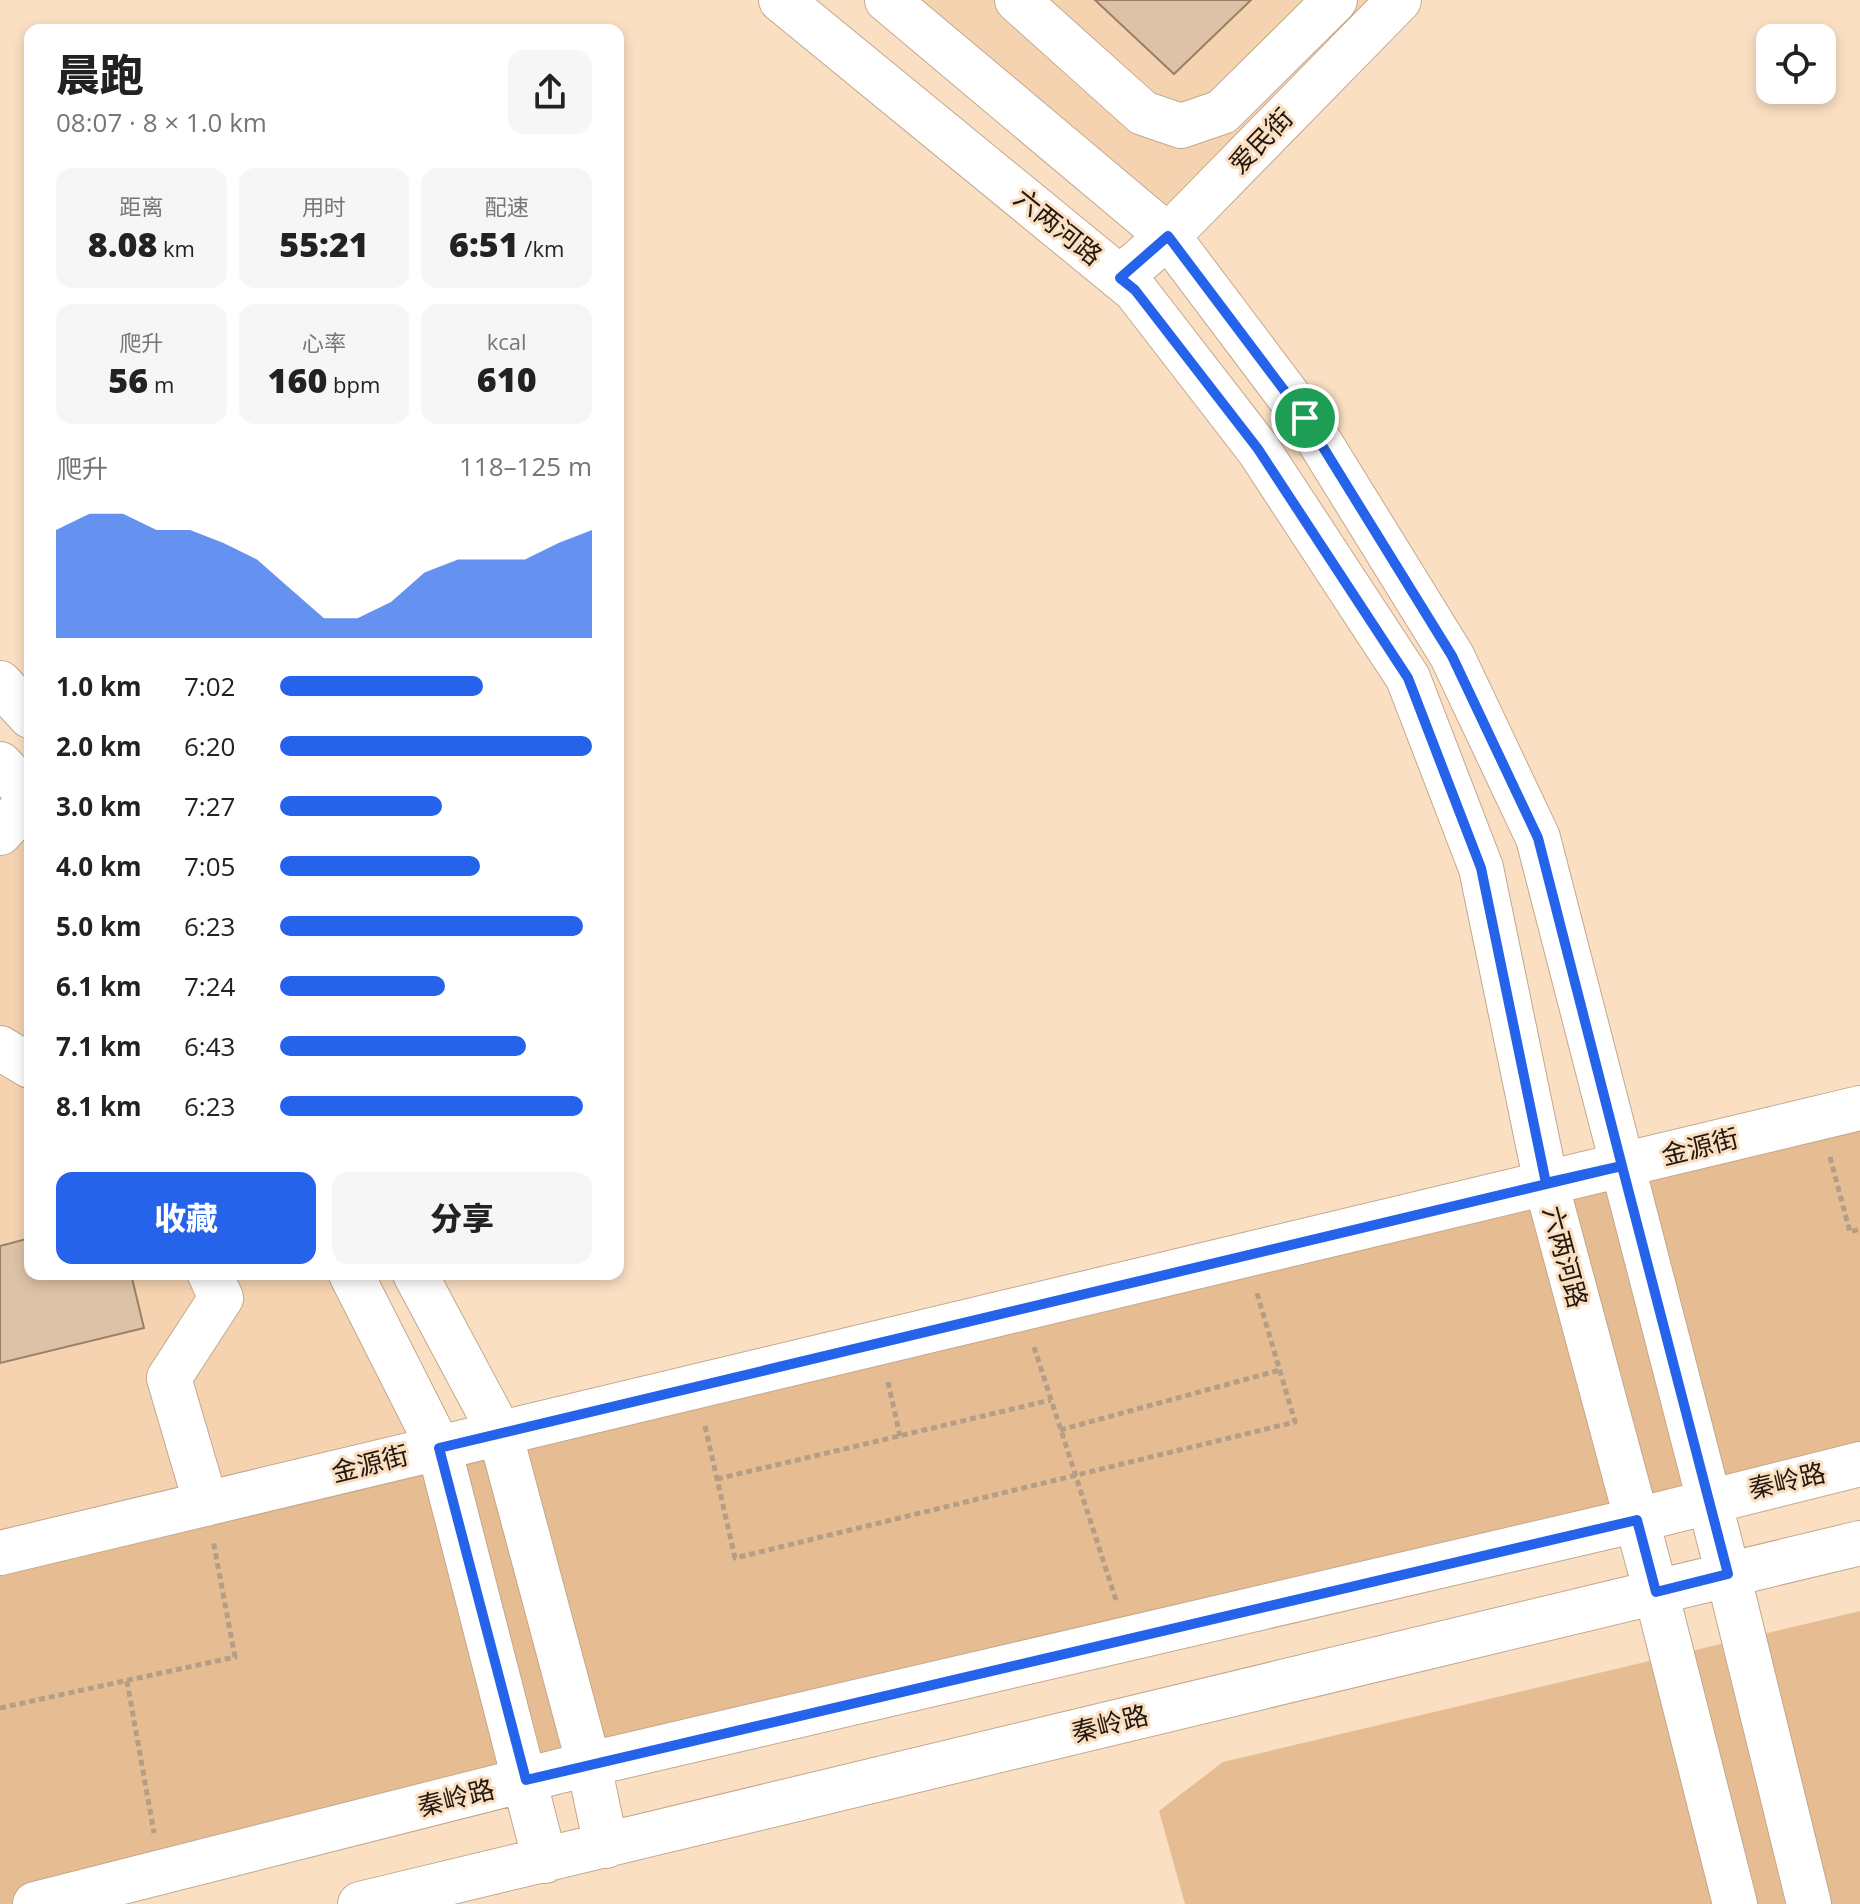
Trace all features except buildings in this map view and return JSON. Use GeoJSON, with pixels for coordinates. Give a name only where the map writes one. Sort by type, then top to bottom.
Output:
{"type":"FeatureCollection","features":[{"type":"Feature","properties":{"kind":"street","name":"六两河路"},"geometry":{"type":"LineString","coordinates":[[781,0],[1135,290],[1258,449],[1408,678],[1481,868],[1546,1183],[1656,1592],[1735,1904]]}},
{"type":"Feature","properties":{"kind":"street"},"geometry":{"type":"LineString","coordinates":[[887,0],[1168,236],[1305,418],[1452,656],[1538,838],[1728,1574],[1809,1904]]}},
{"type":"Feature","properties":{"kind":"street"},"geometry":{"type":"LineString","coordinates":[[1017,0],[1143,113],[1181,126],[1222,112],[1335,0]]}},
{"type":"Feature","properties":{"kind":"street","name":"爱民街"},"geometry":{"type":"LineString","coordinates":[[1120,278],[1168,236],[1399,0]]}},
{"type":"Feature","properties":{"kind":"street"},"geometry":{"type":"LineString","coordinates":[[0,683],[24,709]]}},
{"type":"Feature","properties":{"kind":"street"},"geometry":{"type":"LineString","coordinates":[[0,764],[24,791]]}},
{"type":"Feature","properties":{"kind":"street"},"geometry":{"type":"LineString","coordinates":[[0,833],[24,805]]}},
{"type":"Feature","properties":{"kind":"street"},"geometry":{"type":"LineString","coordinates":[[0,1048],[24,1062]]}},
{"type":"Feature","properties":{"kind":"street","name":"金源街"},"geometry":{"type":"LineString","coordinates":[[0,1553],[1840,1113]]}},
{"type":"Feature","properties":{"kind":"street"},"geometry":{"type":"LineString","coordinates":[[206,1504],[169,1378],[221,1298],[213,1280]]}},
{"type":"Feature","properties":{"kind":"street"},"geometry":{"type":"LineString","coordinates":[[354,1280],[439,1448],[545,1861]]}},
{"type":"Feature","properties":{"kind":"street"},"geometry":{"type":"LineString","coordinates":[[418,1280],[500,1433],[589,1765],[606,1846]]}},
{"type":"Feature","properties":{"kind":"street","name":"秦岭路"},"geometry":{"type":"LineString","coordinates":[[35,1904],[526,1780],[1637,1520],[1708,1499],[1860,1464]]}},
{"type":"Feature","properties":{"kind":"street","name":"秦岭路"},"geometry":{"type":"LineString","coordinates":[[360,1904],[1860,1543]]}},
{"type":"Feature","properties":{"kind":"path"},"geometry":{"type":"LineString","coordinates":[[1840,1113],[1850,1232],[1860,1229]]}},
{"type":"Feature","properties":{"kind":"path"},"geometry":{"type":"LineString","coordinates":[[696,1386],[735,1558],[1295,1422],[1246,1254]]}},
{"type":"Feature","properties":{"kind":"path"},"geometry":{"type":"LineString","coordinates":[[1022,1308],[1129,1640]]}},
{"type":"Feature","properties":{"kind":"path"},"geometry":{"type":"LineString","coordinates":[[879,1342],[900,1436]]}},
{"type":"Feature","properties":{"kind":"path"},"geometry":{"type":"LineString","coordinates":[[1060,1430],[1280,1370]]}},
{"type":"Feature","properties":{"kind":"path"},"geometry":{"type":"LineString","coordinates":[[717,1479],[1051,1400]]}},
{"type":"Feature","properties":{"kind":"path"},"geometry":{"type":"LineString","coordinates":[[0,1708],[235,1657],[206,1504]]}},
{"type":"Feature","properties":{"kind":"path"},"geometry":{"type":"LineString","coordinates":[[127,1681],[161,1874]]}},
{"type":"Feature","properties":{"kind":"shaded area"},"geometry":{"type":"Polygon","coordinates":[[[912,0],[1367,0],[1165,209],[912,0]]]}},
{"type":"Feature","properties":{"kind":"shaded area"},"geometry":{"type":"Polygon","coordinates":[[[0,764],[24,790],[24,1280],[354,1280],[439,1448],[0,1553],[0,764]]]}},
{"type":"Feature","properties":{"kind":"shaded area"},"geometry":{"type":"Polygon","coordinates":[[[1860,1108],[1860,1464],[35,1904],[0,1904],[0,1553],[1860,1108]]]}},
{"type":"Feature","properties":{"kind":"shaded area"},"geometry":{"type":"Polygon","coordinates":[[[1860,1611],[1860,1904],[1185,1904],[1159,1811],[1223,1762],[1860,1611]]]}},
{"type":"Feature","properties":{"kind":"route"},"geometry":{"type":"LineString","coordinates":[[1305,418],[1168,236],[1120,278],[1135,290],[1258,449],[1408,678],[1481,868],[1546,1183],[1622,1166],[1728,1574],[1656,1592],[1637,1520],[526,1780],[439,1448],[1622,1166],[1538,838],[1452,656],[1305,418]]}}]}
